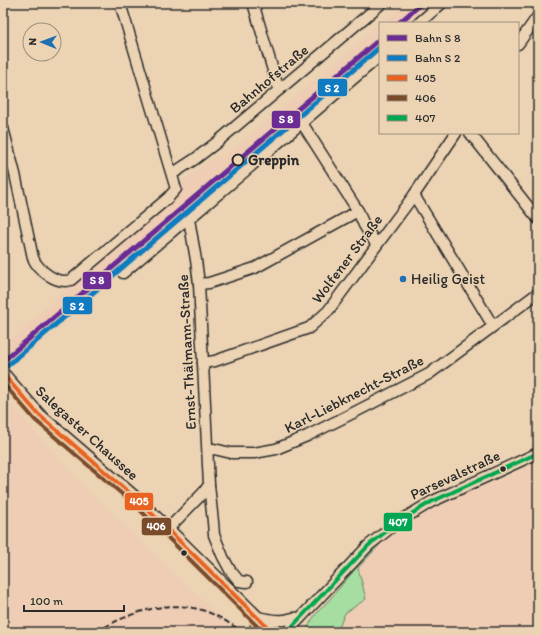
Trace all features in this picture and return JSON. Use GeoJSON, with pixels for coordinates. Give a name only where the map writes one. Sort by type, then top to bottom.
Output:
{"type":"FeatureCollection","features":[{"type":"Feature","properties":{"kind":"main road","name":"Salegaster Chaussee"},"geometry":{"type":"LineString","coordinates":[[3,374],[39,415],[140,502],[272,632]]}},
{"type":"Feature","properties":{"kind":"street"},"geometry":{"type":"LineString","coordinates":[[3,128],[15,174],[33,258],[44,272],[60,281],[66,282],[71,280],[176,190],[120,3]]}},
{"type":"Feature","properties":{"kind":"street"},"geometry":{"type":"LineString","coordinates":[[253,3],[277,84],[280,89]]}},
{"type":"Feature","properties":{"kind":"street","name":"Bahnhofstraße"},"geometry":{"type":"LineString","coordinates":[[172,174],[206,151],[382,3]]}},
{"type":"Feature","properties":{"kind":"street"},"geometry":{"type":"LineString","coordinates":[[420,22],[442,3]]}},
{"type":"Feature","properties":{"kind":"street"},"geometry":{"type":"LineString","coordinates":[[519,43],[538,16]]}},
{"type":"Feature","properties":{"kind":"street"},"geometry":{"type":"LineString","coordinates":[[123,273],[182,223],[189,219],[379,57]]}},
{"type":"Feature","properties":{"kind":"street"},"geometry":{"type":"LineString","coordinates":[[302,123],[358,211],[364,226],[376,244]]}},
{"type":"Feature","properties":{"kind":"street","name":"Wolfener Straße"},"geometry":{"type":"LineString","coordinates":[[203,363],[215,361],[309,328],[328,312],[376,244],[414,194],[455,134]]}},
{"type":"Feature","properties":{"kind":"street"},"geometry":{"type":"LineString","coordinates":[[471,134],[538,219]]}},
{"type":"Feature","properties":{"kind":"street"},"geometry":{"type":"LineString","coordinates":[[414,194],[493,326]]}},
{"type":"Feature","properties":{"kind":"street"},"geometry":{"type":"LineString","coordinates":[[199,284],[209,283],[255,268],[358,211]]}},
{"type":"Feature","properties":{"kind":"street","name":"Ernst-Thälmann-Straße"},"geometry":{"type":"LineString","coordinates":[[189,219],[199,284],[212,522],[218,546],[230,570],[239,581],[247,582]]}},
{"type":"Feature","properties":{"kind":"street","name":"Karl-Liebknecht-Straße"},"geometry":{"type":"LineString","coordinates":[[208,450],[214,449],[231,453],[265,452],[284,446],[364,408],[429,374],[538,293]]}},
{"type":"Feature","properties":{"kind":"street","name":"Parsevalstraße"},"geometry":{"type":"LineString","coordinates":[[287,632],[369,545],[398,522],[431,502],[538,453]]}},
{"type":"Feature","properties":{"kind":"street"},"geometry":{"type":"LineString","coordinates":[[168,529],[209,485]]}},
{"type":"Feature","properties":{"kind":"street"},"geometry":{"type":"LineString","coordinates":[[258,632],[256,625],[257,617],[281,620],[292,617],[300,618],[299,632]]}},
{"type":"Feature","properties":{"kind":"shaded area"},"geometry":{"type":"Polygon","coordinates":[[[406,3],[432,3],[410,22],[384,22],[406,3]]]}},
{"type":"Feature","properties":{"kind":"shaded area"},"geometry":{"type":"Polygon","coordinates":[[[379,26],[379,49],[320,100],[316,108],[9,364],[3,357],[3,347],[69,288],[181,193],[183,181],[217,156],[222,159],[379,26]]]}},
{"type":"Feature","properties":{"kind":"shaded area"},"geometry":{"type":"Polygon","coordinates":[[[3,396],[78,481],[235,632],[3,632],[3,396]]]}},
{"type":"Feature","properties":{"kind":"shaded area"},"geometry":{"type":"Polygon","coordinates":[[[538,460],[538,632],[337,632],[345,613],[366,599],[358,568],[385,539],[423,513],[475,489],[501,480],[538,460]]]}},
{"type":"Feature","properties":{"kind":"green space"},"geometry":{"type":"Polygon","coordinates":[[[385,539],[358,568],[366,599],[345,613],[337,632],[307,632],[310,623],[316,614],[363,560],[385,539]]]}},
{"type":"Feature","properties":{"kind":"railway"},"geometry":{"type":"LineString","coordinates":[[97,632],[131,615],[169,606],[200,609],[219,617],[243,632]]}},
{"type":"Feature","properties":{"kind":"transit line"},"geometry":{"type":"LineString","coordinates":[[400,22],[422,3]]}},
{"type":"Feature","properties":{"kind":"transit line"},"geometry":{"type":"LineString","coordinates":[[3,361],[379,40]]}},
{"type":"Feature","properties":{"kind":"transit line"},"geometry":{"type":"LineString","coordinates":[[7,366],[379,48]]}},
{"type":"Feature","properties":{"kind":"transit line","name":"405"},"geometry":{"type":"LineString","coordinates":[[3,374],[39,415],[140,502],[272,632]]}},
{"type":"Feature","properties":{"kind":"transit line","name":"406"},"geometry":{"type":"LineString","coordinates":[[3,383],[35,420],[136,506],[263,632]]}},
{"type":"Feature","properties":{"kind":"transit line","name":"407"},"geometry":{"type":"LineString","coordinates":[[287,632],[369,545],[398,522],[431,502],[538,453]]}},
{"type":"Feature","properties":{"kind":"place","name":"Greppin"},"geometry":{"type":"Point","coordinates":[238,160]}},
{"type":"Feature","properties":{"kind":"place","name":"Heilig Geist"},"geometry":{"type":"Point","coordinates":[403,279]}}]}
